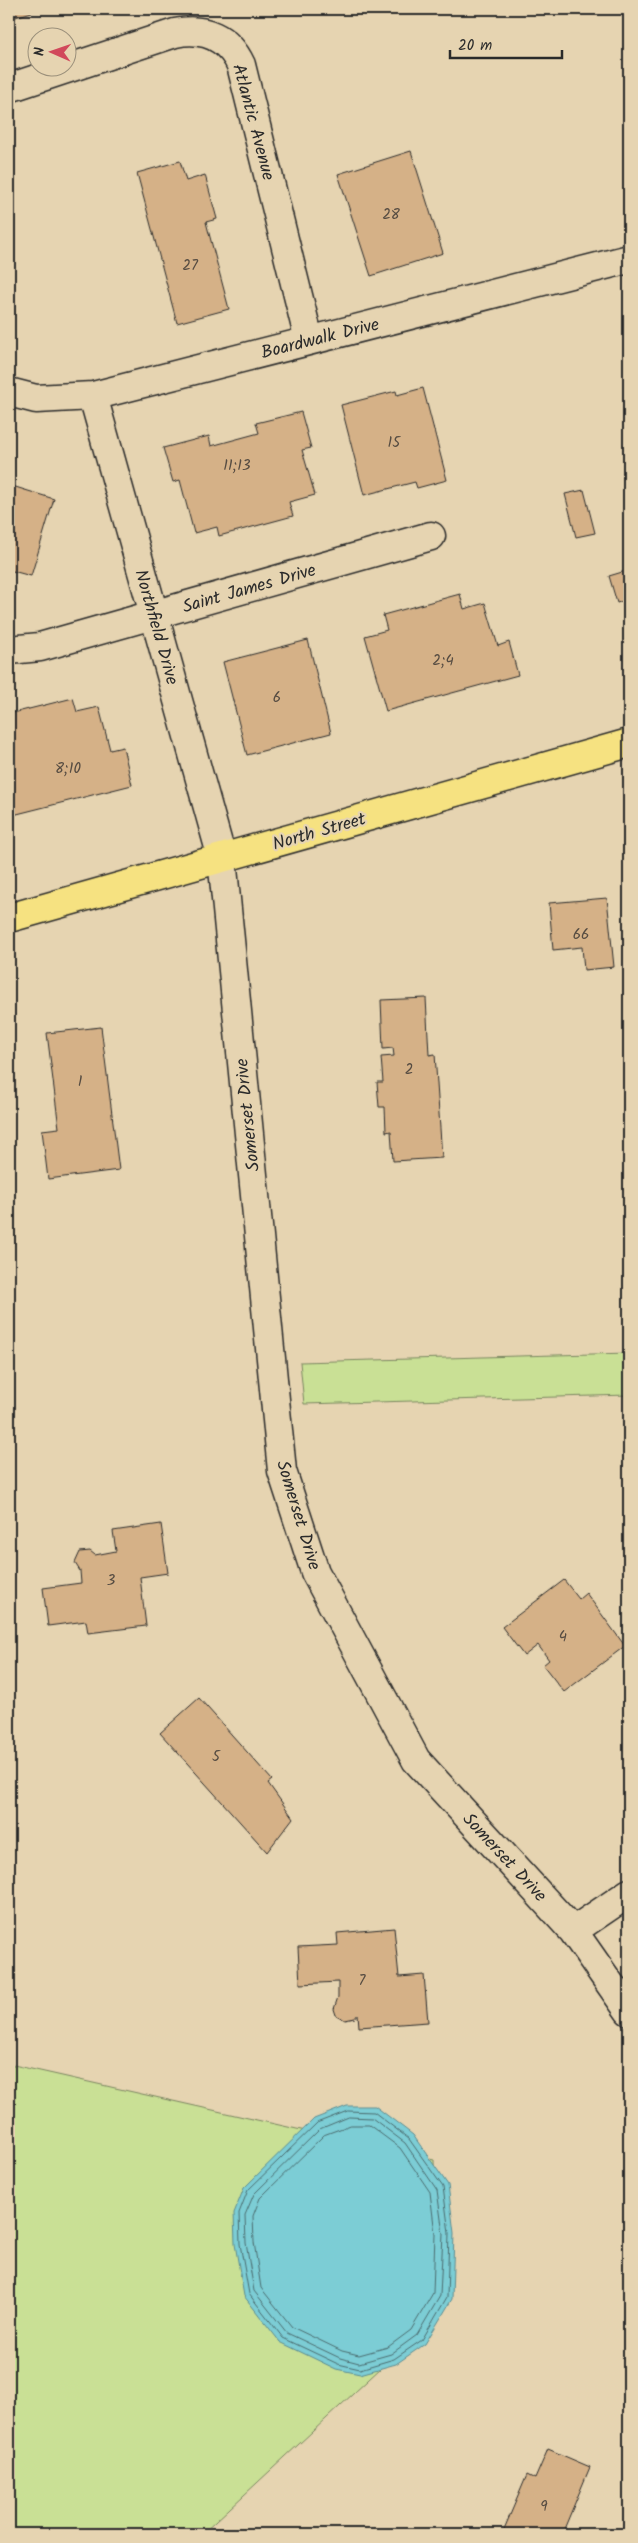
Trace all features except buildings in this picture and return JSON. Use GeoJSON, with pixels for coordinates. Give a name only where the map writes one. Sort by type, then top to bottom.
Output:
{"type":"FeatureCollection","features":[{"type":"Feature","properties":{"kind":"main road","name":"North Street"},"geometry":{"type":"LineString","coordinates":[[9,918],[629,743]]}},
{"type":"Feature","properties":{"kind":"street","name":"Atlantic Avenue"},"geometry":{"type":"LineString","coordinates":[[9,88],[185,31],[200,31],[224,40],[235,51],[241,64],[310,340]]}},
{"type":"Feature","properties":{"kind":"street","name":"Boardwalk Drive"},"geometry":{"type":"LineString","coordinates":[[9,392],[36,399],[92,396],[629,259]]}},
{"type":"Feature","properties":{"kind":"street","name":"Northfield Drive"},"geometry":{"type":"LineString","coordinates":[[92,396],[222,858]]}},
{"type":"Feature","properties":{"kind":"street","name":"Saint James Drive"},"geometry":{"type":"LineString","coordinates":[[9,650],[40,647],[431,536]]}},
{"type":"Feature","properties":{"kind":"street","name":"Somerset Drive"},"geometry":{"type":"LineString","coordinates":[[222,858],[282,1471],[312,1562],[416,1760],[573,1931],[629,2011]]}},
{"type":"Feature","properties":{"kind":"street"},"geometry":{"type":"LineString","coordinates":[[573,1931],[629,1893]]}},
{"type":"Feature","properties":{"kind":"green space"},"geometry":{"type":"Polygon","coordinates":[[[629,1353],[629,1395],[304,1404],[300,1362],[629,1353]]]}},
{"type":"Feature","properties":{"kind":"green space"},"geometry":{"type":"Polygon","coordinates":[[[9,2064],[434,2160],[437,2316],[202,2534],[9,2534],[9,2064]]]}},
{"type":"Feature","properties":{"kind":"water"},"geometry":{"type":"Polygon","coordinates":[[[347,2106],[375,2106],[413,2135],[448,2185],[454,2233],[452,2299],[425,2344],[396,2364],[360,2374],[336,2369],[280,2342],[244,2296],[235,2244],[234,2213],[244,2188],[314,2119],[347,2106]]]}}]}
